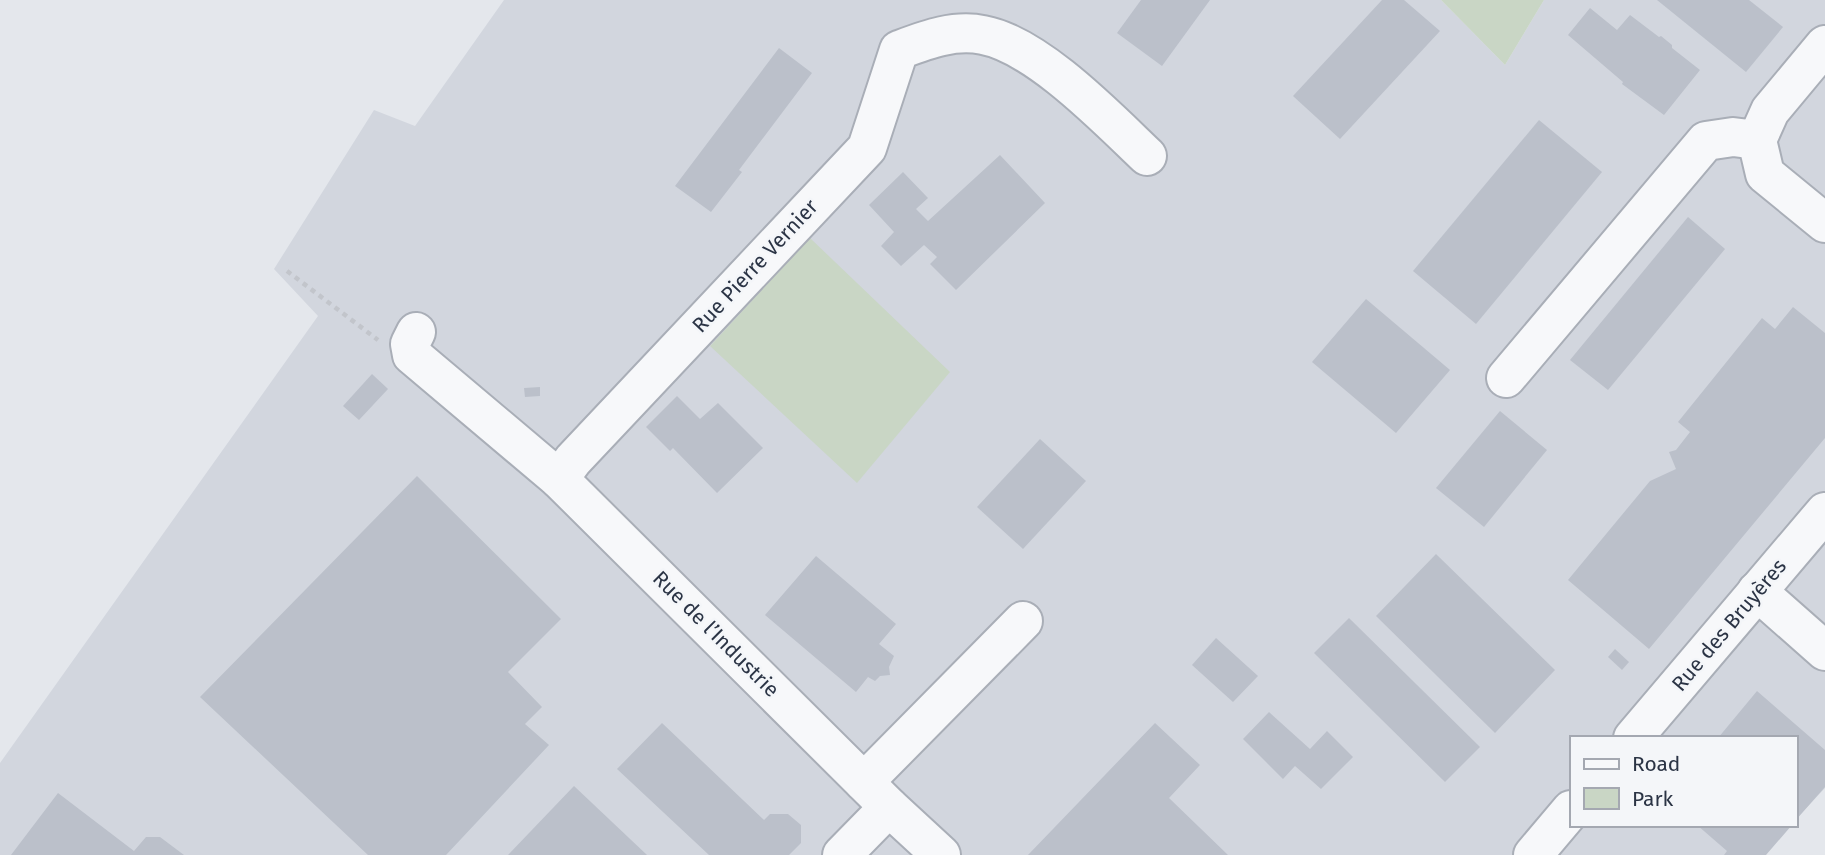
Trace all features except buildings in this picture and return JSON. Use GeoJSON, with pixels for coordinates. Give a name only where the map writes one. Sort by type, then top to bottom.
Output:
{"type":"FeatureCollection","features":[{"type":"Feature","properties":{"kind":"street","name":"Rue Pierre Vernier"},"geometry":{"type":"LineString","coordinates":[[566,469],[867,148],[899,50],[940,35],[982,34],[1016,46],[1083,96],[1147,156]]}},
{"type":"Feature","properties":{"kind":"street"},"geometry":{"type":"LineString","coordinates":[[1825,45],[1770,111],[1757,140],[1765,174],[1825,223]]}},
{"type":"Feature","properties":{"kind":"street"},"geometry":{"type":"LineString","coordinates":[[1506,378],[1706,141],[1733,137],[1757,140]]}},
{"type":"Feature","properties":{"kind":"street","name":"Rue de l’Industrie"},"geometry":{"type":"LineString","coordinates":[[414,343],[566,469],[877,794],[941,855]]}},
{"type":"Feature","properties":{"kind":"street","name":"Rue des Bruyères"},"geometry":{"type":"LineString","coordinates":[[1635,736],[1825,512]]}},
{"type":"Feature","properties":{"kind":"street"},"geometry":{"type":"LineString","coordinates":[[1757,591],[1825,651]]}},
{"type":"Feature","properties":{"kind":"street"},"geometry":{"type":"LineString","coordinates":[[842,855],[877,794],[1023,621]]}},
{"type":"Feature","properties":{"kind":"street"},"geometry":{"type":"LineString","coordinates":[[1533,855],[1570,811]]}},
{"type":"Feature","properties":{"kind":"path"},"geometry":{"type":"LineString","coordinates":[[287,271],[375,338],[414,343]]}},
{"type":"Feature","properties":{"kind":"shaded area"},"geometry":{"type":"Polygon","coordinates":[[[504,0],[1441,0],[1505,65],[1544,0],[1825,0],[1825,788],[1797,818],[1797,736],[1570,736],[1570,827],[1789,827],[1763,855],[0,855],[0,763],[318,316],[274,269],[374,110],[415,126],[504,0]]]}},
{"type":"Feature","properties":{"kind":"green space"},"geometry":{"type":"Polygon","coordinates":[[[1441,0],[1544,0],[1505,65],[1441,0]]]}},
{"type":"Feature","properties":{"kind":"green space"},"geometry":{"type":"Polygon","coordinates":[[[810,238],[950,372],[857,483],[710,346],[810,238]]]}}]}
